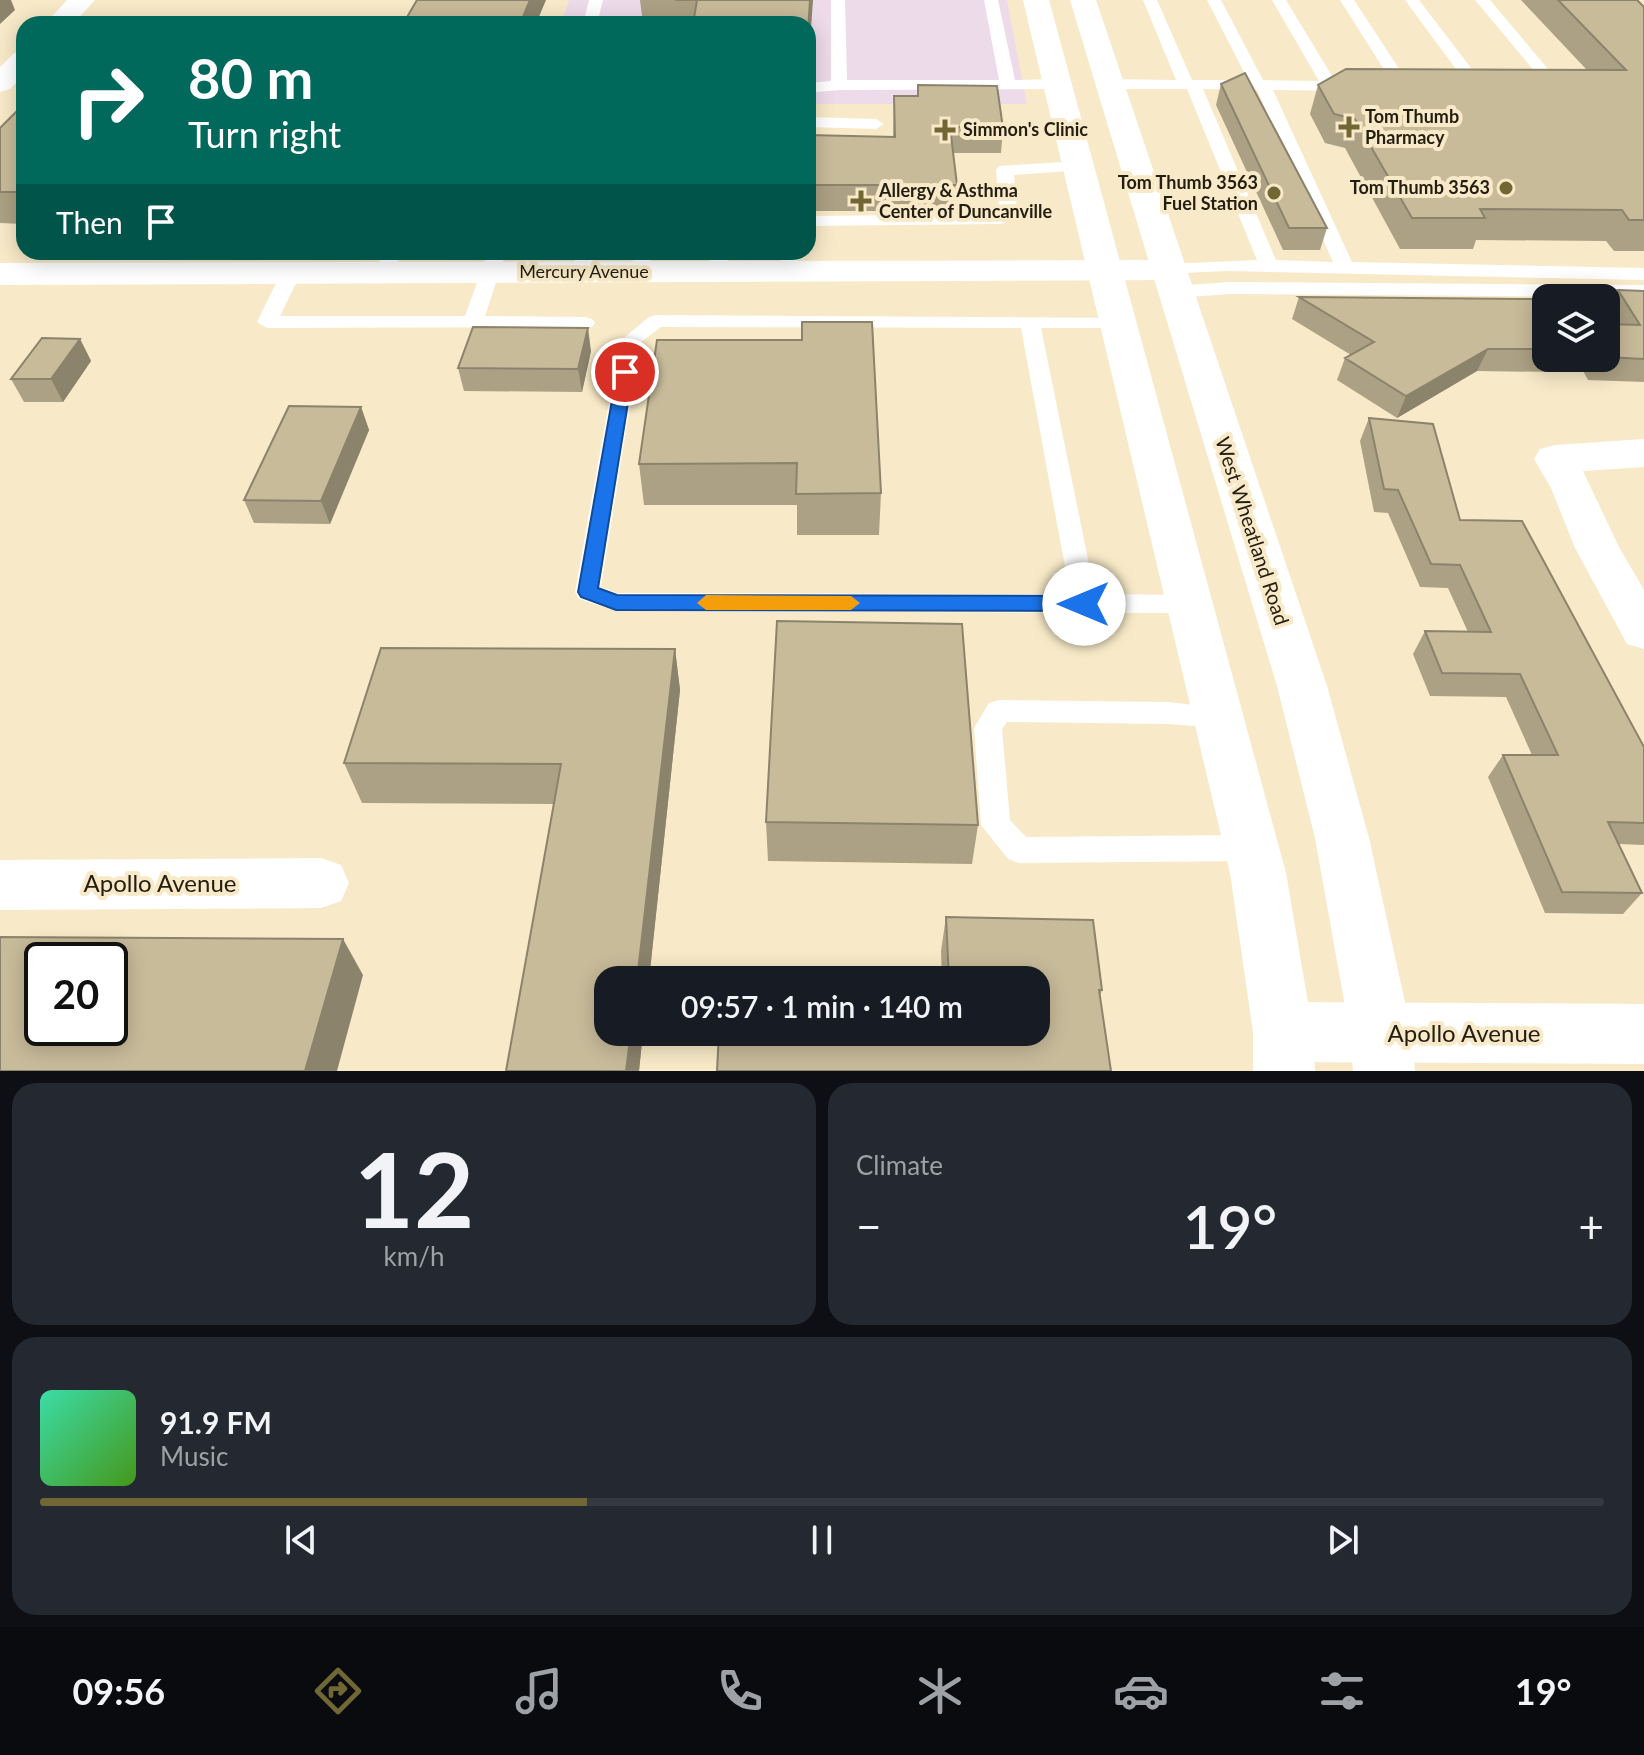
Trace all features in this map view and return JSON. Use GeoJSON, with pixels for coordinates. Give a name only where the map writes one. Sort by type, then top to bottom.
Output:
{"type":"FeatureCollection","features":[{"type":"Feature","properties":{"kind":"main road"},"geometry":{"type":"LineString","coordinates":[[66,16],[82,0]]}},
{"type":"Feature","properties":{"kind":"main road"},"geometry":{"type":"LineString","coordinates":[[1036,0],[1252,848],[1284,1052]]}},
{"type":"Feature","properties":{"kind":"main road","name":"West Wheatland Road"},"geometry":{"type":"LineString","coordinates":[[1083,0],[1302,686],[1342,838],[1382,1052]]}},
{"type":"Feature","properties":{"kind":"main road"},"geometry":{"type":"LineString","coordinates":[[0,83],[16,67]]}},
{"type":"Feature","properties":{"kind":"main road","name":"Mercury Avenue"},"geometry":{"type":"LineString","coordinates":[[0,274],[291,273],[388,262],[789,262],[1105,270],[1171,281]]}},
{"type":"Feature","properties":{"kind":"main road"},"geometry":{"type":"LineString","coordinates":[[1644,453],[1555,459],[1572,488],[1597,548],[1644,631]]}},
{"type":"Feature","properties":{"kind":"main road","name":"Apollo Avenue"},"geometry":{"type":"LineString","coordinates":[[0,885],[321,883]]}},
{"type":"Feature","properties":{"kind":"main road","name":"Apollo Avenue"},"geometry":{"type":"LineString","coordinates":[[1284,1052],[1382,1052],[1644,1034]]}},
{"type":"Feature","properties":{"kind":"lane"},"geometry":{"type":"LineString","coordinates":[[838,0],[839,85]]}},
{"type":"Feature","properties":{"kind":"lane"},"geometry":{"type":"LineString","coordinates":[[991,0],[1008,84]]}},
{"type":"Feature","properties":{"kind":"lane"},"geometry":{"type":"LineString","coordinates":[[1150,0],[1269,266]]}},
{"type":"Feature","properties":{"kind":"lane"},"geometry":{"type":"LineString","coordinates":[[1214,0],[1261,85],[1345,268]]}},
{"type":"Feature","properties":{"kind":"lane"},"geometry":{"type":"LineString","coordinates":[[1279,0],[1330,86]]}},
{"type":"Feature","properties":{"kind":"lane"},"geometry":{"type":"LineString","coordinates":[[1109,84],[1395,87],[1347,0]]}},
{"type":"Feature","properties":{"kind":"lane"},"geometry":{"type":"LineString","coordinates":[[1412,0],[1478,88]]}},
{"type":"Feature","properties":{"kind":"lane"},"geometry":{"type":"LineString","coordinates":[[1482,0],[1551,85],[1525,88]]}},
{"type":"Feature","properties":{"kind":"lane"},"geometry":{"type":"LineString","coordinates":[[816,87],[1058,84]]}},
{"type":"Feature","properties":{"kind":"lane"},"geometry":{"type":"LineString","coordinates":[[816,122],[876,124]]}},
{"type":"Feature","properties":{"kind":"lane"},"geometry":{"type":"LineString","coordinates":[[816,221],[999,219],[1008,209],[1005,170],[1078,166]]}},
{"type":"Feature","properties":{"kind":"lane"},"geometry":{"type":"LineString","coordinates":[[473,322],[494,262]]}},
{"type":"Feature","properties":{"kind":"lane"},"geometry":{"type":"LineString","coordinates":[[1171,281],[1226,265],[1644,274]]}},
{"type":"Feature","properties":{"kind":"lane"},"geometry":{"type":"LineString","coordinates":[[291,273],[267,322],[585,323]]}},
{"type":"Feature","properties":{"kind":"lane"},"geometry":{"type":"LineString","coordinates":[[1171,281],[1229,288],[1644,291]]}},
{"type":"Feature","properties":{"kind":"lane"},"geometry":{"type":"LineString","coordinates":[[1118,322],[656,321],[630,341],[588,592],[616,602],[1190,604]]}},
{"type":"Feature","properties":{"kind":"lane"},"geometry":{"type":"LineString","coordinates":[[1030,321],[1084,604]]}},
{"type":"Feature","properties":{"kind":"lane"},"geometry":{"type":"LineString","coordinates":[[1219,717],[1154,712],[999,711],[988,728],[996,825],[1019,850],[1252,848]]}},
{"type":"Feature","properties":{"kind":"shaded area"},"geometry":{"type":"Polygon","coordinates":[[[569,0],[1007,0],[1027,104],[816,104],[816,16],[564,16],[569,0]]]}},
{"type":"Feature","properties":{"kind":"building"},"geometry":{"type":"Polygon","coordinates":[[[417,0],[530,0],[523,16],[408,16],[417,0]]]}},
{"type":"Feature","properties":{"kind":"building"},"geometry":{"type":"Polygon","coordinates":[[[697,0],[810,0],[809,16],[694,16],[697,0]]]}},
{"type":"Feature","properties":{"kind":"building","name":"Tom Thumb 3563"},"geometry":{"type":"Polygon","coordinates":[[[1558,0],[1637,0],[1644,7],[1644,220],[1629,220],[1622,210],[1480,209],[1485,218],[1412,218],[1355,119],[1334,114],[1318,85],[1346,69],[1626,70],[1558,0]]]}},
{"type":"Feature","properties":{"kind":"building"},"geometry":{"type":"Polygon","coordinates":[[[1245,73],[1327,228],[1289,228],[1221,84],[1245,73]]]}},
{"type":"Feature","properties":{"kind":"building"},"geometry":{"type":"Polygon","coordinates":[[[918,85],[997,86],[1003,128],[950,127],[957,185],[816,185],[816,135],[895,137],[894,96],[918,96],[918,85]]]}},
{"type":"Feature","properties":{"kind":"building"},"geometry":{"type":"Polygon","coordinates":[[[16,112],[16,192],[0,192],[0,128],[16,112]]]}},
{"type":"Feature","properties":{"kind":"building"},"geometry":{"type":"Polygon","coordinates":[[[1620,290],[1644,291],[1644,359],[1620,358],[1620,324],[1640,325],[1620,290]]]}},
{"type":"Feature","properties":{"kind":"building"},"geometry":{"type":"Polygon","coordinates":[[[1299,297],[1532,299],[1532,349],[1488,349],[1406,396],[1345,358],[1374,342],[1299,297]]]}},
{"type":"Feature","properties":{"kind":"building"},"geometry":{"type":"Polygon","coordinates":[[[802,322],[872,322],[881,493],[796,494],[797,463],[639,464],[657,340],[802,340],[802,322]]]}},
{"type":"Feature","properties":{"kind":"building"},"geometry":{"type":"Polygon","coordinates":[[[473,327],[588,328],[578,369],[458,368],[473,327]]]}},
{"type":"Feature","properties":{"kind":"building"},"geometry":{"type":"Polygon","coordinates":[[[42,338],[80,339],[51,379],[11,379],[42,338]]]}},
{"type":"Feature","properties":{"kind":"building"},"geometry":{"type":"Polygon","coordinates":[[[289,406],[361,407],[321,501],[244,500],[289,406]]]}},
{"type":"Feature","properties":{"kind":"building"},"geometry":{"type":"Polygon","coordinates":[[[1369,418],[1433,424],[1460,520],[1522,521],[1644,747],[1644,823],[1608,822],[1642,893],[1562,892],[1503,755],[1558,755],[1520,674],[1442,673],[1425,631],[1491,632],[1460,565],[1431,564],[1398,490],[1384,489],[1369,418]]]}},
{"type":"Feature","properties":{"kind":"building"},"geometry":{"type":"Polygon","coordinates":[[[777,621],[962,624],[978,825],[766,822],[777,621]]]}},
{"type":"Feature","properties":{"kind":"building"},"geometry":{"type":"Polygon","coordinates":[[[381,648],[675,649],[639,966],[594,966],[594,1046],[629,1046],[626,1071],[506,1071],[561,764],[344,763],[381,648]]]}},
{"type":"Feature","properties":{"kind":"building"},"geometry":{"type":"Polygon","coordinates":[[[946,917],[1093,920],[1111,1071],[717,1071],[718,1046],[1050,1046],[1050,966],[948,966],[946,917]]]}},
{"type":"Feature","properties":{"kind":"building"},"geometry":{"type":"Polygon","coordinates":[[[0,937],[343,939],[305,1071],[0,1071],[0,937]]]}},
{"type":"Feature","properties":{"kind":"slow traffic"},"geometry":{"type":"LineString","coordinates":[[706,603],[851,603]]}},
{"type":"Feature","properties":{"kind":"place","name":"Tom Thumb Pharmacy"},"geometry":{"type":"Point","coordinates":[1349,127]}},
{"type":"Feature","properties":{"kind":"place","name":"Simmon's Clinic"},"geometry":{"type":"Point","coordinates":[945,130]}},
{"type":"Feature","properties":{"kind":"place","name":"Tom Thumb 3563"},"geometry":{"type":"Point","coordinates":[1506,188]}},
{"type":"Feature","properties":{"kind":"place","name":"Tom Thumb 3563 Fuel Station"},"geometry":{"type":"Point","coordinates":[1274,193]}},
{"type":"Feature","properties":{"kind":"place","name":"Allergy & Asthma Center of Duncanville"},"geometry":{"type":"Point","coordinates":[861,201]}},
{"type":"Feature","properties":{"kind":"route"},"geometry":{"type":"LineString","coordinates":[[625,372],[588,592],[616,602],[1084,604]]}}]}
